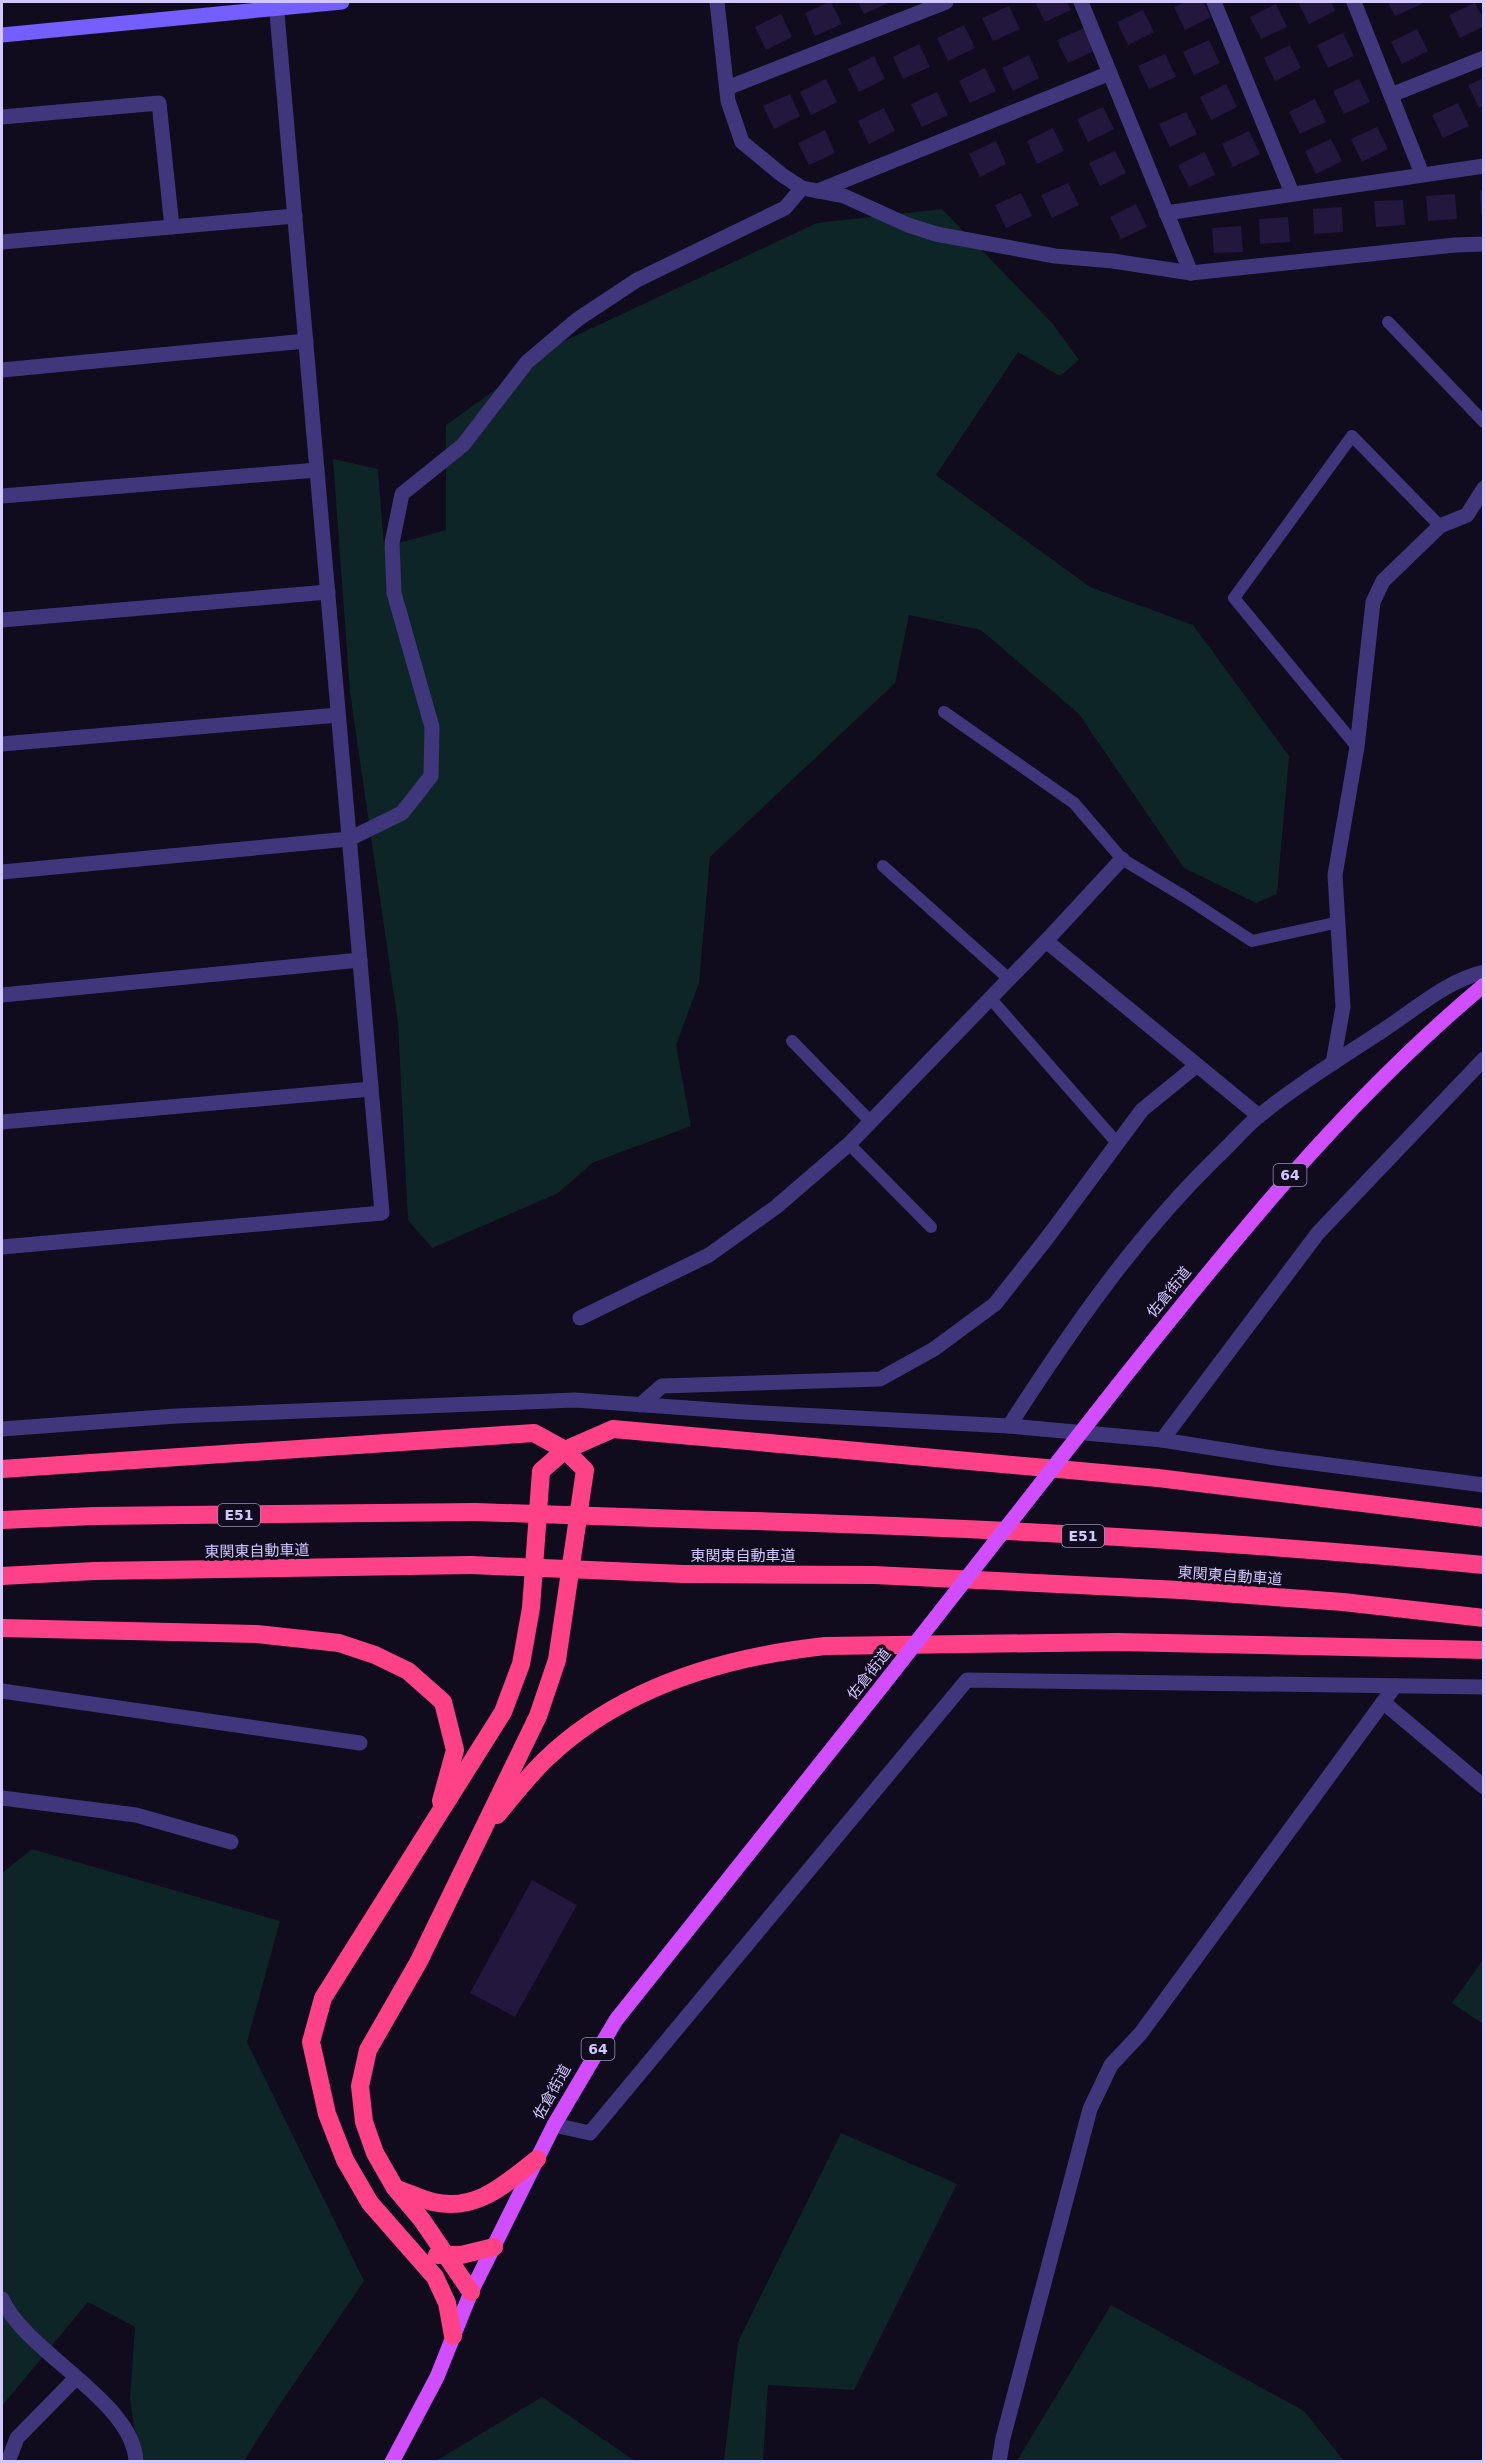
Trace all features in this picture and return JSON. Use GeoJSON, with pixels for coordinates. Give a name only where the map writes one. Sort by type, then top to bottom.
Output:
{"type":"FeatureCollection","features":[{"type":"Feature","properties":{"kind":"highway"},"geometry":{"type":"LineString","coordinates":[[453,2336],[447,2303],[435,2277],[370,2203],[345,2160],[327,2114],[311,2042],[323,1998],[503,1712],[521,1664],[531,1608],[542,1471],[566,1450],[613,1429],[1158,1478],[1484,1518]]}},
{"type":"Feature","properties":{"kind":"highway"},"geometry":{"type":"LineString","coordinates":[[2,1469],[534,1433],[566,1450],[585,1470],[557,1660],[538,1716],[419,1961],[368,2050],[360,2086],[364,2122],[375,2153],[395,2188],[422,2220],[471,2292]]}},
{"type":"Feature","properties":{"kind":"highway","name":"東関東自動車道"},"geometry":{"type":"LineString","coordinates":[[2,1520],[94,1516],[476,1512],[876,1524],[1342,1551],[1484,1565]]}},
{"type":"Feature","properties":{"kind":"highway","name":"東関東自動車道"},"geometry":{"type":"LineString","coordinates":[[2,1576],[94,1571],[471,1565],[683,1574],[873,1575],[1180,1590],[1343,1602],[1484,1618]]}},
{"type":"Feature","properties":{"kind":"highway"},"geometry":{"type":"LineString","coordinates":[[2,1628],[257,1634],[339,1643],[375,1655],[408,1671],[442,1702],[455,1750],[436,1820]]}},
{"type":"Feature","properties":{"kind":"highway"},"geometry":{"type":"LineString","coordinates":[[481,1833],[546,1760],[582,1730],[625,1701],[673,1681],[776,1651],[836,1646],[1118,1642],[1484,1650]]}},
{"type":"Feature","properties":{"kind":"highway"},"geometry":{"type":"LineString","coordinates":[[395,2188],[432,2202],[460,2205],[491,2194],[537,2159]]}},
{"type":"Feature","properties":{"kind":"highway"},"geometry":{"type":"LineString","coordinates":[[407,2246],[434,2255],[468,2254],[494,2247]]}},
{"type":"Feature","properties":{"kind":"main road","name":"佐倉街道"},"geometry":{"type":"LineString","coordinates":[[392,2462],[437,2377],[471,2292],[554,2125],[616,2020],[1256,1213],[1352,1107],[1435,1025],[1484,985]]}},
{"type":"Feature","properties":{"kind":"street"},"geometry":{"type":"LineString","coordinates":[[2,35],[277,5],[342,2]]}},
{"type":"Feature","properties":{"kind":"street"},"geometry":{"type":"LineString","coordinates":[[717,2],[728,101],[742,142],[782,175],[802,188],[844,196],[908,225],[965,241],[1055,256],[1113,261],[1191,273],[1484,243]]}},
{"type":"Feature","properties":{"kind":"street"},"geometry":{"type":"LineString","coordinates":[[727,88],[946,2]]}},
{"type":"Feature","properties":{"kind":"street"},"geometry":{"type":"LineString","coordinates":[[1081,2],[1191,273]]}},
{"type":"Feature","properties":{"kind":"street"},"geometry":{"type":"LineString","coordinates":[[1214,2],[1292,193]]}},
{"type":"Feature","properties":{"kind":"street"},"geometry":{"type":"LineString","coordinates":[[1354,2],[1422,174]]}},
{"type":"Feature","properties":{"kind":"street"},"geometry":{"type":"LineString","coordinates":[[2,1247],[382,1213],[277,5]]}},
{"type":"Feature","properties":{"kind":"street"},"geometry":{"type":"LineString","coordinates":[[1391,95],[1484,58]]}},
{"type":"Feature","properties":{"kind":"street"},"geometry":{"type":"LineString","coordinates":[[818,191],[1110,73]]}},
{"type":"Feature","properties":{"kind":"street"},"geometry":{"type":"LineString","coordinates":[[2,117],[159,103],[172,227]]}},
{"type":"Feature","properties":{"kind":"street"},"geometry":{"type":"LineString","coordinates":[[1166,213],[1484,166]]}},
{"type":"Feature","properties":{"kind":"street"},"geometry":{"type":"LineString","coordinates":[[2,872],[349,839],[402,813],[431,776],[432,727],[394,593],[392,543],[402,494],[463,445],[527,363],[578,319],[637,280],[784,208],[802,188]]}},
{"type":"Feature","properties":{"kind":"street"},"geometry":{"type":"LineString","coordinates":[[2,243],[295,216]]}},
{"type":"Feature","properties":{"kind":"street"},"geometry":{"type":"LineString","coordinates":[[2,370],[306,341]]}},
{"type":"Feature","properties":{"kind":"street"},"geometry":{"type":"LineString","coordinates":[[2,496],[317,470]]}},
{"type":"Feature","properties":{"kind":"street"},"geometry":{"type":"LineString","coordinates":[[1333,1063],[1344,1007],[1335,875],[1357,747],[1373,602],[1383,580],[1440,526],[1467,515],[1484,488]]}},
{"type":"Feature","properties":{"kind":"street"},"geometry":{"type":"LineString","coordinates":[[2,620],[328,592]]}},
{"type":"Feature","properties":{"kind":"street"},"geometry":{"type":"LineString","coordinates":[[2,744],[338,715]]}},
{"type":"Feature","properties":{"kind":"street"},"geometry":{"type":"LineString","coordinates":[[580,1318],[709,1255],[776,1207],[871,1122],[991,999],[1122,859]]}},
{"type":"Feature","properties":{"kind":"street"},"geometry":{"type":"LineString","coordinates":[[1046,941],[1259,1116]]}},
{"type":"Feature","properties":{"kind":"street"},"geometry":{"type":"LineString","coordinates":[[2,995],[360,960]]}},
{"type":"Feature","properties":{"kind":"street"},"geometry":{"type":"LineString","coordinates":[[1009,1426],[1064,1340],[1119,1266],[1181,1192],[1259,1116],[1333,1063],[1441,992],[1474,974],[1484,972]]}},
{"type":"Feature","properties":{"kind":"street"},"geometry":{"type":"LineString","coordinates":[[1162,1440],[1318,1233],[1484,1059]]}},
{"type":"Feature","properties":{"kind":"street"},"geometry":{"type":"LineString","coordinates":[[640,1405],[662,1386],[880,1379],[925,1354],[995,1304],[1142,1110],[1196,1066]]}},
{"type":"Feature","properties":{"kind":"street"},"geometry":{"type":"LineString","coordinates":[[2,1122],[371,1089]]}},
{"type":"Feature","properties":{"kind":"street"},"geometry":{"type":"LineString","coordinates":[[2,1429],[176,1416],[575,1400],[1009,1426],[1162,1440],[1275,1458],[1484,1485]]}},
{"type":"Feature","properties":{"kind":"street"},"geometry":{"type":"LineString","coordinates":[[554,2125],[590,2133],[967,1680],[1484,1687]]}},
{"type":"Feature","properties":{"kind":"street"},"geometry":{"type":"LineString","coordinates":[[999,2462],[1003,2438],[1090,2109],[1098,2090],[1111,2066],[1148,2023],[1395,1686]]}},
{"type":"Feature","properties":{"kind":"street"},"geometry":{"type":"LineString","coordinates":[[2,1691],[360,1743]]}},
{"type":"Feature","properties":{"kind":"street"},"geometry":{"type":"LineString","coordinates":[[1383,1702],[1484,1787]]}},
{"type":"Feature","properties":{"kind":"street"},"geometry":{"type":"LineString","coordinates":[[2,1798],[136,1815],[231,1842]]}},
{"type":"Feature","properties":{"kind":"street"},"geometry":{"type":"LineString","coordinates":[[2,2300],[28,2335],[100,2400],[125,2430],[136,2462]]}},
{"type":"Feature","properties":{"kind":"street"},"geometry":{"type":"LineString","coordinates":[[8,2462],[16,2438],[76,2378]]}},
{"type":"Feature","properties":{"kind":"lane"},"geometry":{"type":"LineString","coordinates":[[1388,322],[1484,422]]}},
{"type":"Feature","properties":{"kind":"lane"},"geometry":{"type":"LineString","coordinates":[[1357,747],[1234,598],[1352,436],[1440,526]]}},
{"type":"Feature","properties":{"kind":"lane"},"geometry":{"type":"LineString","coordinates":[[944,712],[1074,803],[1122,859],[1252,941],[1340,922]]}},
{"type":"Feature","properties":{"kind":"lane"},"geometry":{"type":"LineString","coordinates":[[883,866],[1009,979]]}},
{"type":"Feature","properties":{"kind":"lane"},"geometry":{"type":"LineString","coordinates":[[991,999],[1118,1144]]}},
{"type":"Feature","properties":{"kind":"lane"},"geometry":{"type":"LineString","coordinates":[[792,1041],[871,1122]]}},
{"type":"Feature","properties":{"kind":"lane"},"geometry":{"type":"LineString","coordinates":[[849,1144],[931,1227]]}},
{"type":"Feature","properties":{"kind":"green space"},"geometry":{"type":"Polygon","coordinates":[[[942,209],[1052,323],[1079,360],[1060,376],[1018,352],[936,475],[1090,587],[1193,625],[1289,756],[1277,894],[1256,903],[1184,868],[1079,714],[981,630],[909,615],[895,683],[710,857],[699,983],[676,1045],[691,1126],[592,1163],[558,1193],[432,1248],[408,1220],[398,1023],[350,692],[333,459],[378,469],[384,547],[446,530],[446,425],[562,342],[817,223],[942,209]]]}},
{"type":"Feature","properties":{"kind":"green space"},"geometry":{"type":"Polygon","coordinates":[[[32,1849],[280,1921],[247,2042],[364,2281],[244,2461],[139,2461],[130,2399],[135,2327],[88,2302],[2,2406],[2,1873],[32,1849]]]}},
{"type":"Feature","properties":{"kind":"green space"},"geometry":{"type":"Polygon","coordinates":[[[1483,1960],[1483,2024],[1452,2003],[1483,1960]]]}},
{"type":"Feature","properties":{"kind":"green space"},"geometry":{"type":"Polygon","coordinates":[[[841,2133],[957,2184],[854,2390],[768,2385],[763,2461],[724,2461],[738,2342],[841,2133]]]}},
{"type":"Feature","properties":{"kind":"green space"},"geometry":{"type":"Polygon","coordinates":[[[1111,2305],[1304,2411],[1344,2461],[1017,2461],[1111,2305]]]}},
{"type":"Feature","properties":{"kind":"green space"},"geometry":{"type":"Polygon","coordinates":[[[542,2397],[635,2461],[436,2461],[542,2397]]]}},
{"type":"Feature","properties":{"kind":"building"},"geometry":{"type":"Polygon","coordinates":[[[829,2],[842,24],[815,36],[805,13],[829,2]]]}},
{"type":"Feature","properties":{"kind":"building"},"geometry":{"type":"Polygon","coordinates":[[[858,2],[891,2],[864,14],[858,2]]]}},
{"type":"Feature","properties":{"kind":"building"},"geometry":{"type":"Polygon","coordinates":[[[1035,2],[1067,2],[1071,10],[1045,22],[1035,2]]]}},
{"type":"Feature","properties":{"kind":"building"},"geometry":{"type":"Polygon","coordinates":[[[1185,2],[1203,2],[1211,17],[1185,30],[1174,7],[1185,2]]]}},
{"type":"Feature","properties":{"kind":"building"},"geometry":{"type":"Polygon","coordinates":[[[1298,2],[1331,2],[1335,11],[1309,24],[1298,2]]]}},
{"type":"Feature","properties":{"kind":"building"},"geometry":{"type":"Polygon","coordinates":[[[1388,2],[1420,2],[1422,4],[1395,16],[1388,2]]]}},
{"type":"Feature","properties":{"kind":"building"},"geometry":{"type":"Polygon","coordinates":[[[1475,3],[1484,20],[1484,26],[1460,38],[1449,15],[1475,3]]]}},
{"type":"Feature","properties":{"kind":"building"},"geometry":{"type":"Polygon","coordinates":[[[1276,4],[1287,27],[1261,39],[1250,17],[1276,4]]]}},
{"type":"Feature","properties":{"kind":"building"},"geometry":{"type":"Polygon","coordinates":[[[1009,6],[1020,29],[993,41],[982,18],[1009,6]]]}},
{"type":"Feature","properties":{"kind":"building"},"geometry":{"type":"Polygon","coordinates":[[[1143,10],[1154,32],[1128,45],[1117,22],[1143,10]]]}},
{"type":"Feature","properties":{"kind":"building"},"geometry":{"type":"Polygon","coordinates":[[[781,14],[792,37],[766,50],[755,27],[781,14]]]}},
{"type":"Feature","properties":{"kind":"building"},"geometry":{"type":"Polygon","coordinates":[[[964,25],[975,48],[948,61],[937,38],[964,25]]]}},
{"type":"Feature","properties":{"kind":"building"},"geometry":{"type":"Polygon","coordinates":[[[1084,28],[1094,51],[1068,63],[1057,40],[1084,28]]]}},
{"type":"Feature","properties":{"kind":"building"},"geometry":{"type":"Polygon","coordinates":[[[1417,29],[1428,51],[1402,64],[1391,42],[1417,29]]]}},
{"type":"Feature","properties":{"kind":"building"},"geometry":{"type":"Polygon","coordinates":[[[1343,33],[1354,56],[1328,68],[1317,45],[1343,33]]]}},
{"type":"Feature","properties":{"kind":"building"},"geometry":{"type":"Polygon","coordinates":[[[1209,40],[1220,63],[1194,75],[1183,52],[1209,40]]]}},
{"type":"Feature","properties":{"kind":"building"},"geometry":{"type":"Polygon","coordinates":[[[919,44],[930,67],[903,79],[893,57],[919,44]]]}},
{"type":"Feature","properties":{"kind":"building"},"geometry":{"type":"Polygon","coordinates":[[[1290,45],[1301,68],[1275,81],[1264,58],[1290,45]]]}},
{"type":"Feature","properties":{"kind":"building"},"geometry":{"type":"Polygon","coordinates":[[[1165,54],[1176,77],[1149,89],[1138,66],[1165,54]]]}},
{"type":"Feature","properties":{"kind":"building"},"geometry":{"type":"Polygon","coordinates":[[[1029,55],[1039,78],[1013,91],[1002,68],[1029,55]]]}},
{"type":"Feature","properties":{"kind":"building"},"geometry":{"type":"Polygon","coordinates":[[[874,56],[885,79],[859,92],[848,69],[874,56]]]}},
{"type":"Feature","properties":{"kind":"building"},"geometry":{"type":"Polygon","coordinates":[[[985,68],[996,91],[970,103],[959,81],[985,68]]]}},
{"type":"Feature","properties":{"kind":"building"},"geometry":{"type":"Polygon","coordinates":[[[1484,78],[1484,105],[1479,108],[1468,85],[1484,78]]]}},
{"type":"Feature","properties":{"kind":"building"},"geometry":{"type":"Polygon","coordinates":[[[826,79],[837,102],[811,115],[800,92],[826,79]]]}},
{"type":"Feature","properties":{"kind":"building"},"geometry":{"type":"Polygon","coordinates":[[[1359,79],[1370,102],[1344,114],[1333,91],[1359,79]]]}},
{"type":"Feature","properties":{"kind":"building"},"geometry":{"type":"Polygon","coordinates":[[[1226,84],[1237,107],[1211,120],[1200,97],[1226,84]]]}},
{"type":"Feature","properties":{"kind":"building"},"geometry":{"type":"Polygon","coordinates":[[[937,92],[948,115],[922,127],[911,104],[937,92]]]}},
{"type":"Feature","properties":{"kind":"building"},"geometry":{"type":"Polygon","coordinates":[[[790,94],[800,116],[774,129],[763,106],[790,94]]]}},
{"type":"Feature","properties":{"kind":"building"},"geometry":{"type":"Polygon","coordinates":[[[1315,99],[1326,122],[1300,134],[1289,112],[1315,99]]]}},
{"type":"Feature","properties":{"kind":"building"},"geometry":{"type":"Polygon","coordinates":[[[1458,103],[1469,126],[1443,138],[1432,115],[1458,103]]]}},
{"type":"Feature","properties":{"kind":"building"},"geometry":{"type":"Polygon","coordinates":[[[1103,107],[1114,129],[1088,142],[1077,119],[1103,107]]]}},
{"type":"Feature","properties":{"kind":"building"},"geometry":{"type":"Polygon","coordinates":[[[884,108],[895,131],[869,144],[858,121],[884,108]]]}},
{"type":"Feature","properties":{"kind":"building"},"geometry":{"type":"Polygon","coordinates":[[[1186,112],[1197,134],[1170,147],[1159,124],[1186,112]]]}},
{"type":"Feature","properties":{"kind":"building"},"geometry":{"type":"Polygon","coordinates":[[[1377,127],[1388,149],[1362,162],[1351,139],[1377,127]]]}},
{"type":"Feature","properties":{"kind":"building"},"geometry":{"type":"Polygon","coordinates":[[[1053,128],[1064,151],[1037,164],[1027,141],[1053,128]]]}},
{"type":"Feature","properties":{"kind":"building"},"geometry":{"type":"Polygon","coordinates":[[[825,130],[835,153],[809,165],[798,143],[825,130]]]}},
{"type":"Feature","properties":{"kind":"building"},"geometry":{"type":"Polygon","coordinates":[[[1249,131],[1260,154],[1233,167],[1222,144],[1249,131]]]}},
{"type":"Feature","properties":{"kind":"building"},"geometry":{"type":"Polygon","coordinates":[[[1331,139],[1342,161],[1316,174],[1305,151],[1331,139]]]}},
{"type":"Feature","properties":{"kind":"building"},"geometry":{"type":"Polygon","coordinates":[[[996,141],[1006,164],[980,177],[969,154],[996,141]]]}},
{"type":"Feature","properties":{"kind":"building"},"geometry":{"type":"Polygon","coordinates":[[[1115,151],[1126,173],[1100,186],[1089,163],[1115,151]]]}},
{"type":"Feature","properties":{"kind":"building"},"geometry":{"type":"Polygon","coordinates":[[[1205,152],[1215,175],[1189,187],[1178,165],[1205,152]]]}},
{"type":"Feature","properties":{"kind":"building"},"geometry":{"type":"Polygon","coordinates":[[[1068,183],[1079,205],[1052,218],[1041,195],[1068,183]]]}},
{"type":"Feature","properties":{"kind":"building"},"geometry":{"type":"Polygon","coordinates":[[[1480,190],[1484,190],[1484,215],[1481,215],[1480,190]]]}},
{"type":"Feature","properties":{"kind":"building"},"geometry":{"type":"Polygon","coordinates":[[[1021,193],[1032,216],[1006,228],[995,205],[1021,193]]]}},
{"type":"Feature","properties":{"kind":"building"},"geometry":{"type":"Polygon","coordinates":[[[1455,194],[1457,219],[1428,221],[1426,196],[1455,194]]]}},
{"type":"Feature","properties":{"kind":"building"},"geometry":{"type":"Polygon","coordinates":[[[1403,200],[1405,225],[1376,227],[1374,201],[1403,200]]]}},
{"type":"Feature","properties":{"kind":"building"},"geometry":{"type":"Polygon","coordinates":[[[1136,204],[1147,227],[1121,239],[1110,217],[1136,204]]]}},
{"type":"Feature","properties":{"kind":"building"},"geometry":{"type":"Polygon","coordinates":[[[1342,207],[1343,232],[1314,234],[1313,209],[1342,207]]]}},
{"type":"Feature","properties":{"kind":"building"},"geometry":{"type":"Polygon","coordinates":[[[1288,217],[1290,242],[1260,244],[1259,219],[1288,217]]]}},
{"type":"Feature","properties":{"kind":"building"},"geometry":{"type":"Polygon","coordinates":[[[1241,226],[1243,252],[1214,253],[1212,228],[1241,226]]]}},
{"type":"Feature","properties":{"kind":"building"},"geometry":{"type":"Polygon","coordinates":[[[532,1880],[577,1905],[515,2017],[470,1993],[532,1880]]]}}]}
